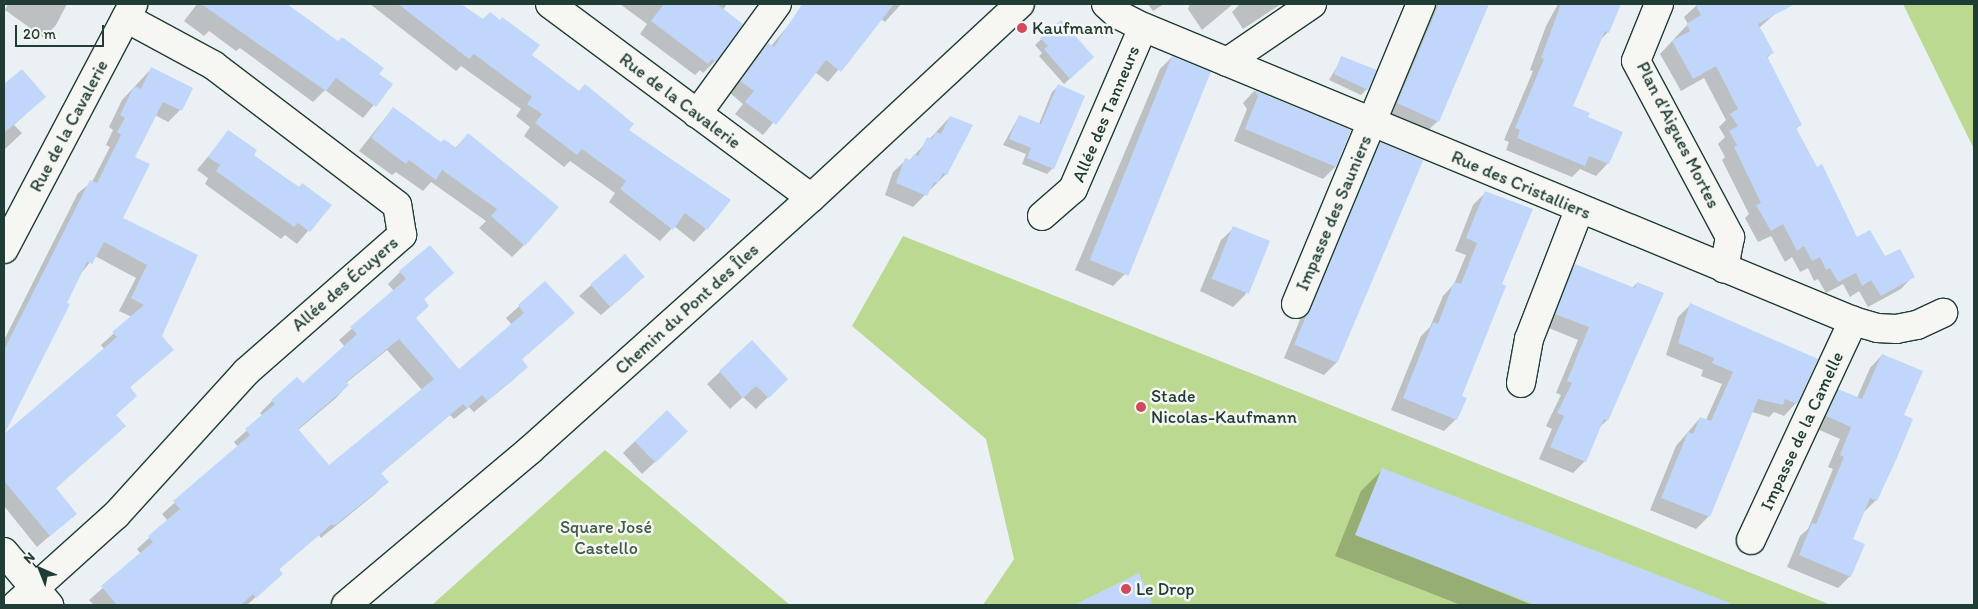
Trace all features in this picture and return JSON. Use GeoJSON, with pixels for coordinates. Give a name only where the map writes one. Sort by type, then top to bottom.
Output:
{"type":"FeatureCollection","features":[{"type":"Feature","properties":{"kind":"street","name":"Rue de la Cavalerie"},"geometry":{"type":"LineString","coordinates":[[550,4],[811,198]]}},
{"type":"Feature","properties":{"kind":"street"},"geometry":{"type":"LineString","coordinates":[[697,114],[777,4]]}},
{"type":"Feature","properties":{"kind":"street","name":"Chemin du Pont des Îles"},"geometry":{"type":"LineString","coordinates":[[346,605],[530,450],[811,198],[1020,4]]}},
{"type":"Feature","properties":{"kind":"street","name":"Rue des Cristalliers"},"geometry":{"type":"LineString","coordinates":[[1106,4],[1117,14],[1143,27],[1579,210],[1852,321],[1877,328],[1896,329],[1917,325],[1944,313]]}},
{"type":"Feature","properties":{"kind":"street"},"geometry":{"type":"LineString","coordinates":[[1227,62],[1312,4]]}},
{"type":"Feature","properties":{"kind":"street","name":"Impasse des Sauniers"},"geometry":{"type":"LineString","coordinates":[[1296,304],[1421,4]]}},
{"type":"Feature","properties":{"kind":"street","name":"Plan d'Aigues Mortes"},"geometry":{"type":"LineString","coordinates":[[1659,4],[1636,61],[1730,237],[1724,268]]}},
{"type":"Feature","properties":{"kind":"street","name":"Rue de la Cavalerie"},"geometry":{"type":"LineString","coordinates":[[4,249],[130,11]]}},
{"type":"Feature","properties":{"kind":"street","name":"Allée des Écuyers"},"geometry":{"type":"LineString","coordinates":[[33,600],[116,515],[246,372],[402,235],[397,205],[213,65],[130,11]]}},
{"type":"Feature","properties":{"kind":"street","name":"Allée des Tanneurs"},"geometry":{"type":"LineString","coordinates":[[1042,216],[1073,189],[1143,27]]}},
{"type":"Feature","properties":{"kind":"street"},"geometry":{"type":"LineString","coordinates":[[1521,383],[1529,339],[1579,210]]}},
{"type":"Feature","properties":{"kind":"street","name":"Impasse de la Camelle"},"geometry":{"type":"LineString","coordinates":[[1751,540],[1852,321]]}},
{"type":"Feature","properties":{"kind":"street"},"geometry":{"type":"LineString","coordinates":[[4,552],[33,600]]}},
{"type":"Feature","properties":{"kind":"green space"},"geometry":{"type":"Polygon","coordinates":[[[1903,4],[1974,4],[1974,149],[1903,4]]]}},
{"type":"Feature","properties":{"kind":"green space","name":"Stade Nicolas-Kaufmann"},"geometry":{"type":"Polygon","coordinates":[[[903,236],[1831,605],[983,605],[1014,559],[986,439],[852,326],[903,236]]]}},
{"type":"Feature","properties":{"kind":"green space","name":"Square José Castello"},"geometry":{"type":"Polygon","coordinates":[[[605,450],[790,605],[432,605],[605,450]]]}},
{"type":"Feature","properties":{"kind":"building"},"geometry":{"type":"Polygon","coordinates":[[[201,4],[287,4],[338,41],[342,37],[384,68],[379,74],[393,84],[376,107],[336,78],[326,91],[201,4]]]}},
{"type":"Feature","properties":{"kind":"building"},"geometry":{"type":"Polygon","coordinates":[[[398,4],[461,4],[483,19],[490,12],[500,20],[502,17],[540,45],[532,55],[579,91],[585,84],[634,124],[629,130],[731,200],[707,230],[685,213],[673,230],[620,189],[626,181],[582,149],[577,155],[535,123],[542,114],[527,104],[532,97],[474,54],[469,59],[398,4]]]}},
{"type":"Feature","properties":{"kind":"building"},"geometry":{"type":"Polygon","coordinates":[[[664,4],[717,4],[743,24],[716,62],[712,59],[708,64],[651,21],[664,4]]]}},
{"type":"Feature","properties":{"kind":"building"},"geometry":{"type":"Polygon","coordinates":[[[802,4],[894,4],[841,72],[826,60],[776,125],[745,102],[754,91],[740,81],[768,43],[774,47],[802,4]]]}},
{"type":"Feature","properties":{"kind":"building"},"geometry":{"type":"Polygon","coordinates":[[[1439,4],[1489,4],[1439,122],[1397,103],[1439,4]]]}},
{"type":"Feature","properties":{"kind":"building"},"geometry":{"type":"Polygon","coordinates":[[[1561,4],[1621,4],[1609,33],[1605,31],[1573,106],[1590,113],[1588,117],[1623,132],[1609,164],[1589,156],[1585,166],[1517,138],[1520,130],[1515,128],[1544,59],[1541,58],[1561,4]]]}},
{"type":"Feature","properties":{"kind":"building"},"geometry":{"type":"Polygon","coordinates":[[[1695,4],[1795,4],[1758,24],[1774,53],[1767,56],[1802,125],[1796,128],[1817,167],[1822,164],[1857,237],[1870,230],[1885,256],[1900,249],[1915,277],[1881,296],[1871,280],[1862,286],[1856,273],[1838,282],[1830,268],[1826,270],[1820,257],[1812,261],[1804,246],[1797,251],[1783,224],[1771,231],[1756,205],[1761,203],[1734,147],[1737,145],[1729,131],[1738,126],[1730,114],[1738,109],[1716,66],[1693,79],[1672,41],[1690,31],[1686,24],[1701,15],[1695,4]]]}},
{"type":"Feature","properties":{"kind":"building"},"geometry":{"type":"Polygon","coordinates":[[[1061,20],[1094,57],[1070,79],[1044,49],[1048,46],[1040,38],[1061,20]]]}},
{"type":"Feature","properties":{"kind":"building"},"geometry":{"type":"Polygon","coordinates":[[[1172,56],[1211,72],[1129,276],[1090,260],[1172,56]]]}},
{"type":"Feature","properties":{"kind":"building"},"geometry":{"type":"Polygon","coordinates":[[[1341,56],[1377,70],[1368,90],[1334,74],[1341,56]]]}},
{"type":"Feature","properties":{"kind":"building"},"geometry":{"type":"Polygon","coordinates":[[[151,67],[193,88],[182,111],[163,102],[135,157],[150,164],[123,218],[198,255],[162,336],[174,350],[130,387],[137,396],[116,415],[126,426],[56,488],[77,514],[50,536],[4,481],[4,350],[90,180],[97,183],[121,135],[117,132],[125,118],[120,115],[134,86],[141,89],[151,67]],[[104,242],[92,264],[87,262],[67,303],[70,304],[5,433],[117,337],[112,332],[144,305],[131,298],[147,265],[104,242]]]}},
{"type":"Feature","properties":{"kind":"building"},"geometry":{"type":"Polygon","coordinates":[[[22,69],[46,97],[4,133],[4,84],[22,69]]]}},
{"type":"Feature","properties":{"kind":"building"},"geometry":{"type":"Polygon","coordinates":[[[1058,84],[1085,96],[1054,169],[1027,158],[1031,148],[1009,139],[1019,115],[1041,124],[1058,84]]]}},
{"type":"Feature","properties":{"kind":"building"},"geometry":{"type":"Polygon","coordinates":[[[1254,90],[1351,130],[1336,167],[1245,129],[1258,96],[1254,90]]]}},
{"type":"Feature","properties":{"kind":"building"},"geometry":{"type":"Polygon","coordinates":[[[393,107],[441,142],[444,139],[456,148],[468,133],[559,207],[525,246],[491,216],[497,209],[442,170],[436,180],[409,160],[406,164],[371,138],[393,107]]]}},
{"type":"Feature","properties":{"kind":"building"},"geometry":{"type":"Polygon","coordinates":[[[950,116],[973,125],[947,175],[943,173],[937,184],[934,182],[927,196],[896,183],[905,158],[911,160],[914,154],[918,156],[927,137],[932,139],[936,132],[941,134],[950,116]]]}},
{"type":"Feature","properties":{"kind":"building"},"geometry":{"type":"Polygon","coordinates":[[[228,130],[257,150],[254,155],[276,171],[299,187],[302,183],[332,205],[310,232],[298,223],[294,227],[216,171],[220,165],[208,157],[228,130]]]}},
{"type":"Feature","properties":{"kind":"building"},"geometry":{"type":"Polygon","coordinates":[[[1380,142],[1423,160],[1337,363],[1294,345],[1380,142]]]}},
{"type":"Feature","properties":{"kind":"building"},"geometry":{"type":"Polygon","coordinates":[[[1485,191],[1533,209],[1502,284],[1506,286],[1462,396],[1467,398],[1457,420],[1403,398],[1433,322],[1438,324],[1454,282],[1461,284],[1477,243],[1466,238],[1485,191]]]}},
{"type":"Feature","properties":{"kind":"building"},"geometry":{"type":"Polygon","coordinates":[[[1233,226],[1270,241],[1249,294],[1212,279],[1233,226]]]}},
{"type":"Feature","properties":{"kind":"building"},"geometry":{"type":"Polygon","coordinates":[[[430,245],[454,273],[424,299],[429,306],[416,318],[459,369],[524,313],[518,305],[545,281],[575,313],[522,359],[528,367],[487,401],[482,395],[467,408],[463,404],[381,473],[389,482],[334,526],[332,524],[279,569],[283,574],[256,598],[253,594],[241,605],[117,605],[101,586],[153,542],[148,536],[180,509],[173,501],[250,435],[245,429],[275,404],[271,400],[297,377],[303,383],[357,334],[350,327],[406,279],[399,271],[430,245]],[[399,339],[346,382],[349,385],[298,429],[329,465],[434,379],[399,339]]]}},
{"type":"Feature","properties":{"kind":"building"},"geometry":{"type":"Polygon","coordinates":[[[625,254],[645,277],[610,307],[590,284],[625,254]]]}},
{"type":"Feature","properties":{"kind":"building"},"geometry":{"type":"Polygon","coordinates":[[[1575,264],[1635,288],[1637,282],[1664,293],[1608,421],[1604,419],[1586,462],[1550,447],[1564,416],[1557,413],[1572,383],[1567,381],[1589,327],[1555,314],[1575,264]]]}},
{"type":"Feature","properties":{"kind":"building"},"geometry":{"type":"Polygon","coordinates":[[[1690,303],[1818,359],[1797,404],[1785,399],[1783,405],[1758,399],[1710,517],[1661,498],[1688,432],[1693,434],[1700,417],[1711,421],[1733,372],[1712,363],[1714,358],[1678,343],[1690,303]]]}},
{"type":"Feature","properties":{"kind":"building"},"geometry":{"type":"Polygon","coordinates":[[[752,340],[788,379],[769,398],[756,386],[743,398],[719,371],[752,340]]]}},
{"type":"Feature","properties":{"kind":"building"},"geometry":{"type":"Polygon","coordinates":[[[1882,354],[1923,371],[1904,415],[1913,419],[1896,460],[1877,501],[1870,498],[1853,539],[1865,544],[1851,577],[1799,555],[1812,523],[1816,524],[1844,457],[1840,455],[1851,427],[1826,416],[1838,389],[1862,399],[1882,354]]]}},
{"type":"Feature","properties":{"kind":"building"},"geometry":{"type":"Polygon","coordinates":[[[667,410],[688,432],[655,463],[635,441],[667,410]]]}},
{"type":"Feature","properties":{"kind":"building"},"geometry":{"type":"Polygon","coordinates":[[[1382,468],[1730,603],[1730,605],[1536,605],[1355,535],[1382,468]]]}},
{"type":"Feature","properties":{"kind":"building","name":"Le Drop"},"geometry":{"type":"Polygon","coordinates":[[[1139,573],[1153,605],[1074,605],[1139,573]]]}},
{"type":"Feature","properties":{"kind":"place","name":"Kaufmann"},"geometry":{"type":"Point","coordinates":[1022,28]}},
{"type":"Feature","properties":{"kind":"place","name":"Stade Nicolas-Kaufmann"},"geometry":{"type":"Point","coordinates":[1141,407]}},
{"type":"Feature","properties":{"kind":"place","name":"Le Drop"},"geometry":{"type":"Point","coordinates":[1126,589]}}]}
